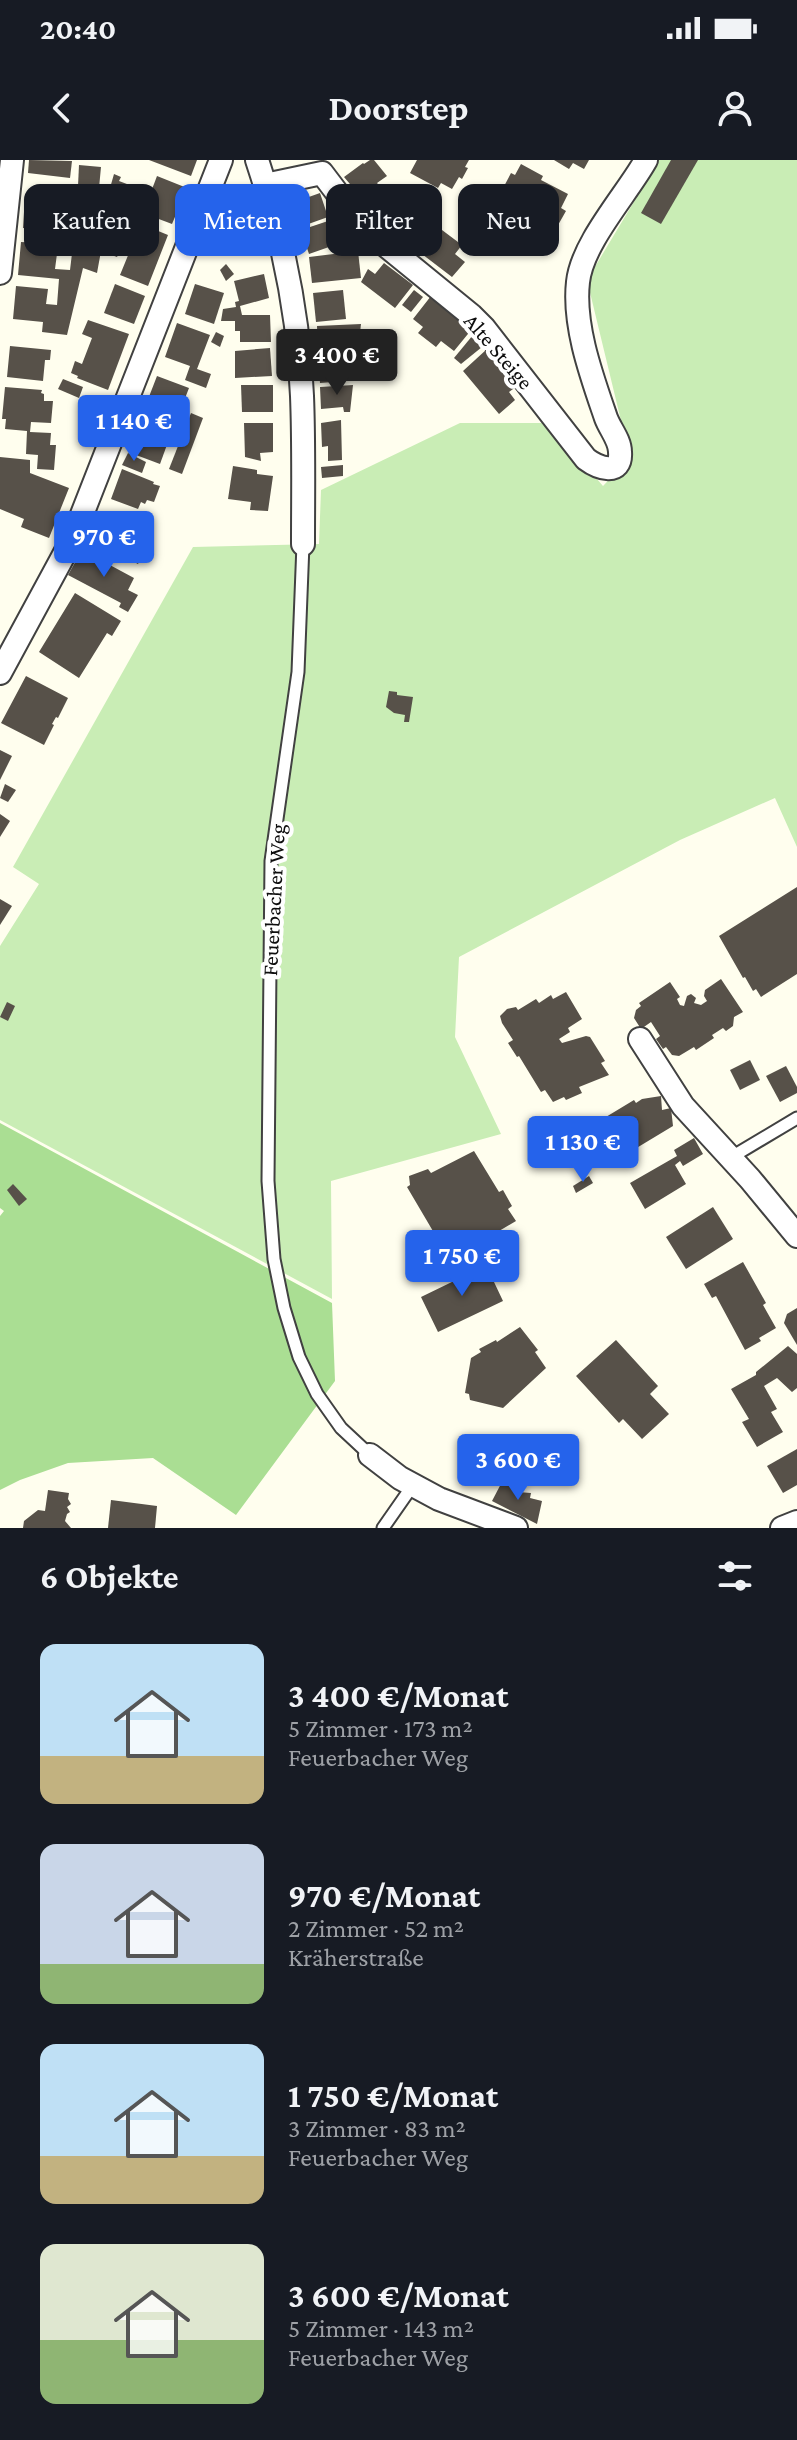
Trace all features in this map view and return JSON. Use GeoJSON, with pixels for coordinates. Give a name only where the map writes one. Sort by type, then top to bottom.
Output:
{"type":"FeatureCollection","features":[{"type":"Feature","properties":{"kind":"street"},"geometry":{"type":"LineString","coordinates":[[0,273],[12,160]]}},
{"type":"Feature","properties":{"kind":"street"},"geometry":{"type":"LineString","coordinates":[[0,673],[72,540],[221,160]]}},
{"type":"Feature","properties":{"kind":"street","name":"Feuerbacher Weg"},"geometry":{"type":"LineString","coordinates":[[257,160],[265,184]]}},
{"type":"Feature","properties":{"kind":"street","name":"Alte Steige"},"geometry":{"type":"LineString","coordinates":[[270,184],[322,173],[363,227],[484,328],[586,459],[597,468],[608,469],[617,464],[621,454],[589,372],[578,306],[578,280],[598,231],[632,185],[646,160]]}},
{"type":"Feature","properties":{"kind":"street","name":"Feuerbacher Weg"},"geometry":{"type":"LineString","coordinates":[[283,256],[296,332],[302,394],[303,544]]}},
{"type":"Feature","properties":{"kind":"street"},"geometry":{"type":"LineString","coordinates":[[640,1039],[683,1106],[797,1236]]}},
{"type":"Feature","properties":{"kind":"street","name":"Feuerbacher Weg"},"geometry":{"type":"LineString","coordinates":[[370,1455],[439,1499],[516,1528]]}},
{"type":"Feature","properties":{"kind":"street"},"geometry":{"type":"LineString","coordinates":[[782,1528],[797,1522]]}},
{"type":"Feature","properties":{"kind":"lane","name":"Feuerbacher Weg"},"geometry":{"type":"LineString","coordinates":[[303,544],[298,672],[271,861],[267,1096],[269,1196],[274,1259],[284,1308],[299,1357],[317,1394],[341,1428],[370,1455]]}},
{"type":"Feature","properties":{"kind":"lane"},"geometry":{"type":"LineString","coordinates":[[730,1158],[797,1118]]}},
{"type":"Feature","properties":{"kind":"lane"},"geometry":{"type":"LineString","coordinates":[[383,1528],[413,1485]]}},
{"type":"Feature","properties":{"kind":"green space"},"geometry":{"type":"Polygon","coordinates":[[[659,160],[797,160],[797,847],[775,798],[680,840],[459,957],[455,1037],[501,1134],[331,1181],[332,1299],[0,1120],[0,946],[39,884],[13,867],[193,547],[319,544],[321,490],[460,423],[548,423],[603,486],[627,461],[623,429],[587,280],[659,160]]]}},
{"type":"Feature","properties":{"kind":"green space"},"geometry":{"type":"Polygon","coordinates":[[[0,1123],[332,1303],[335,1381],[236,1515],[153,1458],[68,1463],[0,1490],[0,1216],[4,1211],[0,1208],[0,1123]]]}},
{"type":"Feature","properties":{"kind":"building"},"geometry":{"type":"Polygon","coordinates":[[[29,160],[72,161],[70,178],[28,173],[29,160]]]}},
{"type":"Feature","properties":{"kind":"building"},"geometry":{"type":"Polygon","coordinates":[[[149,160],[197,160],[191,176],[149,160]]]}},
{"type":"Feature","properties":{"kind":"building"},"geometry":{"type":"Polygon","coordinates":[[[374,160],[387,176],[378,184],[350,184],[344,177],[374,160]]]}},
{"type":"Feature","properties":{"kind":"building"},"geometry":{"type":"Polygon","coordinates":[[[417,160],[469,160],[462,179],[459,177],[452,189],[441,183],[431,184],[410,173],[417,160]]]}},
{"type":"Feature","properties":{"kind":"building"},"geometry":{"type":"Polygon","coordinates":[[[554,160],[589,160],[584,169],[573,163],[569,169],[554,160]]]}},
{"type":"Feature","properties":{"kind":"building"},"geometry":{"type":"Polygon","coordinates":[[[671,160],[698,160],[661,224],[641,213],[671,160]]]}},
{"type":"Feature","properties":{"kind":"building"},"geometry":{"type":"Polygon","coordinates":[[[521,164],[543,176],[541,180],[549,184],[505,184],[511,173],[515,175],[521,164]]]}},
{"type":"Feature","properties":{"kind":"building"},"geometry":{"type":"Polygon","coordinates":[[[79,165],[101,167],[99,184],[78,184],[79,165]]]}},
{"type":"Feature","properties":{"kind":"building"},"geometry":{"type":"Polygon","coordinates":[[[114,174],[121,177],[119,181],[127,184],[111,184],[114,174]]]}},
{"type":"Feature","properties":{"kind":"building"},"geometry":{"type":"Polygon","coordinates":[[[157,176],[177,184],[172,224],[159,219],[159,184],[154,184],[157,176]]]}},
{"type":"Feature","properties":{"kind":"building"},"geometry":{"type":"Polygon","coordinates":[[[559,189],[568,194],[561,208],[566,211],[559,223],[559,189]]]}},
{"type":"Feature","properties":{"kind":"building"},"geometry":{"type":"Polygon","coordinates":[[[320,193],[326,218],[310,223],[310,197],[320,193]]]}},
{"type":"Feature","properties":{"kind":"building"},"geometry":{"type":"Polygon","coordinates":[[[326,222],[326,248],[310,254],[310,227],[326,222]]]}},
{"type":"Feature","properties":{"kind":"building"},"geometry":{"type":"Polygon","coordinates":[[[442,230],[458,242],[455,254],[465,262],[452,277],[425,256],[442,256],[442,230]]]}},
{"type":"Feature","properties":{"kind":"building"},"geometry":{"type":"Polygon","coordinates":[[[159,231],[168,235],[148,286],[120,275],[128,256],[159,256],[159,231]]]}},
{"type":"Feature","properties":{"kind":"building"},"geometry":{"type":"Polygon","coordinates":[[[21,242],[24,242],[24,256],[57,256],[55,269],[70,270],[72,256],[100,256],[97,273],[83,268],[67,335],[42,332],[43,322],[13,319],[16,286],[48,289],[46,304],[57,305],[59,279],[18,275],[21,242]]]}},
{"type":"Feature","properties":{"kind":"building"},"geometry":{"type":"Polygon","coordinates":[[[359,256],[361,278],[312,283],[309,257],[359,256]]]}},
{"type":"Feature","properties":{"kind":"building"},"geometry":{"type":"Polygon","coordinates":[[[384,263],[413,285],[395,308],[361,282],[368,269],[375,274],[384,263]]]}},
{"type":"Feature","properties":{"kind":"building"},"geometry":{"type":"Polygon","coordinates":[[[226,264],[234,274],[226,281],[220,270],[226,264]]]}},
{"type":"Feature","properties":{"kind":"building"},"geometry":{"type":"Polygon","coordinates":[[[264,274],[269,298],[240,306],[242,315],[270,315],[271,342],[240,342],[240,331],[235,331],[235,321],[221,321],[223,309],[236,307],[235,302],[239,301],[234,281],[264,274]]]}},
{"type":"Feature","properties":{"kind":"building"},"geometry":{"type":"Polygon","coordinates":[[[115,284],[145,296],[134,324],[104,313],[115,284]]]}},
{"type":"Feature","properties":{"kind":"building"},"geometry":{"type":"Polygon","coordinates":[[[195,284],[224,293],[214,324],[185,314],[195,284]]]}},
{"type":"Feature","properties":{"kind":"building"},"geometry":{"type":"Polygon","coordinates":[[[343,290],[346,319],[316,322],[313,293],[343,290]]]}},
{"type":"Feature","properties":{"kind":"building"},"geometry":{"type":"Polygon","coordinates":[[[414,290],[423,297],[411,312],[402,305],[414,290]]]}},
{"type":"Feature","properties":{"kind":"building"},"geometry":{"type":"Polygon","coordinates":[[[431,296],[472,329],[454,351],[441,341],[436,347],[418,333],[423,327],[413,319],[431,296]]]}},
{"type":"Feature","properties":{"kind":"building"},"geometry":{"type":"Polygon","coordinates":[[[88,320],[129,334],[108,390],[71,373],[75,361],[82,364],[92,338],[82,334],[88,320]]]}},
{"type":"Feature","properties":{"kind":"building"},"geometry":{"type":"Polygon","coordinates":[[[177,323],[210,335],[197,369],[211,374],[206,388],[185,380],[190,366],[165,357],[177,323]]]}},
{"type":"Feature","properties":{"kind":"building"},"geometry":{"type":"Polygon","coordinates":[[[361,324],[358,350],[318,352],[317,326],[361,324]]]}},
{"type":"Feature","properties":{"kind":"building"},"geometry":{"type":"Polygon","coordinates":[[[216,332],[224,336],[220,347],[211,342],[216,332]]]}},
{"type":"Feature","properties":{"kind":"building"},"geometry":{"type":"Polygon","coordinates":[[[473,335],[482,347],[461,364],[454,358],[473,335]]]}},
{"type":"Feature","properties":{"kind":"building"},"geometry":{"type":"Polygon","coordinates":[[[10,346],[51,350],[50,360],[45,360],[43,381],[7,377],[10,346]]]}},
{"type":"Feature","properties":{"kind":"building"},"geometry":{"type":"Polygon","coordinates":[[[270,348],[272,376],[235,378],[235,351],[270,348]]]}},
{"type":"Feature","properties":{"kind":"building"},"geometry":{"type":"Polygon","coordinates":[[[487,349],[517,386],[509,392],[515,400],[499,414],[463,371],[487,349]]]}},
{"type":"Feature","properties":{"kind":"building"},"geometry":{"type":"Polygon","coordinates":[[[348,354],[349,374],[345,374],[345,381],[320,383],[318,355],[348,354]]]}},
{"type":"Feature","properties":{"kind":"building"},"geometry":{"type":"Polygon","coordinates":[[[157,376],[189,388],[182,406],[185,407],[182,416],[179,415],[172,432],[140,420],[157,376]]]}},
{"type":"Feature","properties":{"kind":"building"},"geometry":{"type":"Polygon","coordinates":[[[63,379],[83,387],[79,398],[58,389],[63,379]]]}},
{"type":"Feature","properties":{"kind":"building"},"geometry":{"type":"Polygon","coordinates":[[[241,385],[273,385],[273,412],[242,412],[241,385]]]}},
{"type":"Feature","properties":{"kind":"building"},"geometry":{"type":"Polygon","coordinates":[[[353,385],[350,412],[344,412],[343,407],[321,409],[320,387],[353,385]]]}},
{"type":"Feature","properties":{"kind":"building"},"geometry":{"type":"Polygon","coordinates":[[[5,387],[42,390],[44,401],[53,401],[51,423],[31,422],[30,432],[51,433],[50,445],[56,445],[54,470],[37,469],[38,455],[26,454],[27,431],[5,429],[6,419],[2,419],[5,387]]]}},
{"type":"Feature","properties":{"kind":"building"},"geometry":{"type":"Polygon","coordinates":[[[191,413],[203,418],[182,474],[169,469],[191,413]]]}},
{"type":"Feature","properties":{"kind":"building"},"geometry":{"type":"Polygon","coordinates":[[[341,420],[342,460],[328,461],[328,446],[322,447],[321,423],[341,420]]]}},
{"type":"Feature","properties":{"kind":"building"},"geometry":{"type":"Polygon","coordinates":[[[244,423],[273,423],[273,452],[260,453],[261,461],[245,457],[244,423]]]}},
{"type":"Feature","properties":{"kind":"building"},"geometry":{"type":"Polygon","coordinates":[[[136,430],[168,442],[160,464],[128,452],[136,430]]]}},
{"type":"Feature","properties":{"kind":"building"},"geometry":{"type":"Polygon","coordinates":[[[128,453],[146,462],[142,473],[122,465],[128,453]]]}},
{"type":"Feature","properties":{"kind":"building"},"geometry":{"type":"Polygon","coordinates":[[[0,457],[30,460],[30,473],[69,488],[49,538],[21,527],[24,519],[0,509],[0,457]]]}},
{"type":"Feature","properties":{"kind":"building"},"geometry":{"type":"Polygon","coordinates":[[[343,465],[343,476],[322,478],[321,467],[343,465]]]}},
{"type":"Feature","properties":{"kind":"building"},"geometry":{"type":"Polygon","coordinates":[[[233,466],[273,476],[268,511],[250,510],[251,502],[228,499],[233,466]]]}},
{"type":"Feature","properties":{"kind":"building"},"geometry":{"type":"Polygon","coordinates":[[[122,469],[160,486],[154,502],[141,502],[138,509],[111,499],[122,469]]]}},
{"type":"Feature","properties":{"kind":"building"},"geometry":{"type":"Polygon","coordinates":[[[119,517],[153,535],[138,564],[103,546],[119,517]]]}},
{"type":"Feature","properties":{"kind":"building"},"geometry":{"type":"Polygon","coordinates":[[[82,550],[134,578],[128,590],[138,595],[128,612],[119,607],[121,603],[68,575],[82,550]]]}},
{"type":"Feature","properties":{"kind":"building"},"geometry":{"type":"Polygon","coordinates":[[[75,593],[121,621],[112,636],[107,633],[79,678],[39,652],[75,593]]]}},
{"type":"Feature","properties":{"kind":"building"},"geometry":{"type":"Polygon","coordinates":[[[26,676],[68,698],[52,724],[44,745],[1,723],[26,676]]]}},
{"type":"Feature","properties":{"kind":"building"},"geometry":{"type":"Polygon","coordinates":[[[389,691],[413,697],[409,722],[404,722],[405,715],[394,713],[386,707],[389,691]]]}},
{"type":"Feature","properties":{"kind":"building"},"geometry":{"type":"Polygon","coordinates":[[[0,750],[12,756],[0,780],[0,750]]]}},
{"type":"Feature","properties":{"kind":"building"},"geometry":{"type":"Polygon","coordinates":[[[5,784],[16,790],[8,802],[0,798],[5,784]]]}},
{"type":"Feature","properties":{"kind":"building"},"geometry":{"type":"Polygon","coordinates":[[[0,814],[10,821],[0,837],[0,814]]]}},
{"type":"Feature","properties":{"kind":"building"},"geometry":{"type":"Polygon","coordinates":[[[797,887],[797,974],[761,997],[743,978],[719,936],[797,887]]]}},
{"type":"Feature","properties":{"kind":"building"},"geometry":{"type":"Polygon","coordinates":[[[0,899],[12,906],[0,925],[0,899]]]}},
{"type":"Feature","properties":{"kind":"building"},"geometry":{"type":"Polygon","coordinates":[[[721,979],[743,1012],[734,1017],[733,1026],[712,1035],[714,1038],[696,1050],[694,1047],[679,1056],[672,1055],[656,1039],[660,1036],[651,1022],[641,1029],[634,1018],[641,1006],[639,1003],[670,982],[680,997],[677,999],[680,1005],[684,1006],[687,996],[691,994],[696,998],[694,1003],[701,1005],[707,1001],[705,990],[721,979]]]}},
{"type":"Feature","properties":{"kind":"building"},"geometry":{"type":"Polygon","coordinates":[[[566,992],[582,1019],[559,1039],[562,1043],[590,1037],[605,1061],[601,1063],[609,1075],[579,1087],[582,1093],[553,1102],[545,1090],[541,1092],[508,1043],[513,1040],[500,1016],[507,1009],[516,1007],[518,1010],[536,999],[539,1003],[551,995],[553,999],[566,992]]]}},
{"type":"Feature","properties":{"kind":"building"},"geometry":{"type":"Polygon","coordinates":[[[7,1002],[15,1006],[8,1021],[0,1017],[7,1002]]]}},
{"type":"Feature","properties":{"kind":"building"},"geometry":{"type":"Polygon","coordinates":[[[750,1060],[760,1080],[740,1090],[730,1070],[750,1060]]]}},
{"type":"Feature","properties":{"kind":"building"},"geometry":{"type":"Polygon","coordinates":[[[786,1066],[797,1093],[780,1102],[766,1076],[786,1066]]]}},
{"type":"Feature","properties":{"kind":"building"},"geometry":{"type":"Polygon","coordinates":[[[661,1096],[662,1110],[671,1108],[673,1126],[605,1167],[589,1141],[586,1143],[577,1130],[595,1119],[596,1123],[634,1100],[636,1103],[661,1096]]]}},
{"type":"Feature","properties":{"kind":"building"},"geometry":{"type":"Polygon","coordinates":[[[694,1138],[703,1154],[683,1166],[680,1161],[675,1165],[686,1184],[645,1209],[630,1183],[677,1156],[674,1150],[694,1138]]]}},
{"type":"Feature","properties":{"kind":"building"},"geometry":{"type":"Polygon","coordinates":[[[474,1151],[499,1192],[503,1190],[512,1206],[508,1209],[516,1221],[450,1260],[407,1187],[410,1185],[409,1176],[428,1169],[431,1173],[474,1151]]]}},
{"type":"Feature","properties":{"kind":"building"},"geometry":{"type":"Polygon","coordinates":[[[589,1176],[593,1183],[576,1193],[573,1186],[589,1176]]]}},
{"type":"Feature","properties":{"kind":"building"},"geometry":{"type":"Polygon","coordinates":[[[13,1184],[27,1199],[19,1206],[7,1190],[13,1184]]]}},
{"type":"Feature","properties":{"kind":"building"},"geometry":{"type":"Polygon","coordinates":[[[713,1207],[733,1239],[686,1269],[666,1237],[713,1207]]]}},
{"type":"Feature","properties":{"kind":"building"},"geometry":{"type":"Polygon","coordinates":[[[506,1237],[515,1259],[493,1269],[484,1250],[506,1237]]]}},
{"type":"Feature","properties":{"kind":"building"},"geometry":{"type":"Polygon","coordinates":[[[743,1262],[776,1328],[745,1350],[716,1296],[712,1298],[704,1284],[743,1262]]]}},
{"type":"Feature","properties":{"kind":"building"},"geometry":{"type":"Polygon","coordinates":[[[485,1263],[503,1301],[438,1332],[421,1297],[485,1263]]]}},
{"type":"Feature","properties":{"kind":"building"},"geometry":{"type":"Polygon","coordinates":[[[797,1308],[797,1345],[784,1323],[787,1314],[797,1308]]]}},
{"type":"Feature","properties":{"kind":"building"},"geometry":{"type":"Polygon","coordinates":[[[520,1327],[538,1350],[535,1352],[546,1368],[503,1408],[470,1400],[469,1394],[465,1393],[471,1358],[481,1352],[479,1349],[520,1327]]]}},
{"type":"Feature","properties":{"kind":"building"},"geometry":{"type":"Polygon","coordinates":[[[616,1340],[658,1386],[650,1394],[669,1414],[642,1439],[623,1419],[619,1423],[576,1376],[616,1340]]]}},
{"type":"Feature","properties":{"kind":"building"},"geometry":{"type":"Polygon","coordinates":[[[788,1346],[797,1354],[797,1388],[792,1392],[777,1378],[764,1386],[777,1409],[771,1412],[783,1432],[757,1447],[742,1422],[749,1419],[731,1389],[756,1375],[788,1346]]]}},
{"type":"Feature","properties":{"kind":"building"},"geometry":{"type":"Polygon","coordinates":[[[797,1449],[797,1485],[783,1493],[767,1466],[797,1449]]]}},
{"type":"Feature","properties":{"kind":"building"},"geometry":{"type":"Polygon","coordinates":[[[503,1480],[520,1489],[518,1492],[531,1493],[530,1498],[542,1501],[537,1524],[492,1501],[503,1480]]]}},
{"type":"Feature","properties":{"kind":"building"},"geometry":{"type":"Polygon","coordinates":[[[48,1490],[69,1493],[71,1504],[67,1507],[70,1512],[65,1521],[71,1528],[23,1528],[24,1521],[38,1510],[45,1511],[48,1490]]]}},
{"type":"Feature","properties":{"kind":"building"},"geometry":{"type":"Polygon","coordinates":[[[111,1500],[157,1506],[155,1528],[108,1528],[111,1500]]]}}]}
